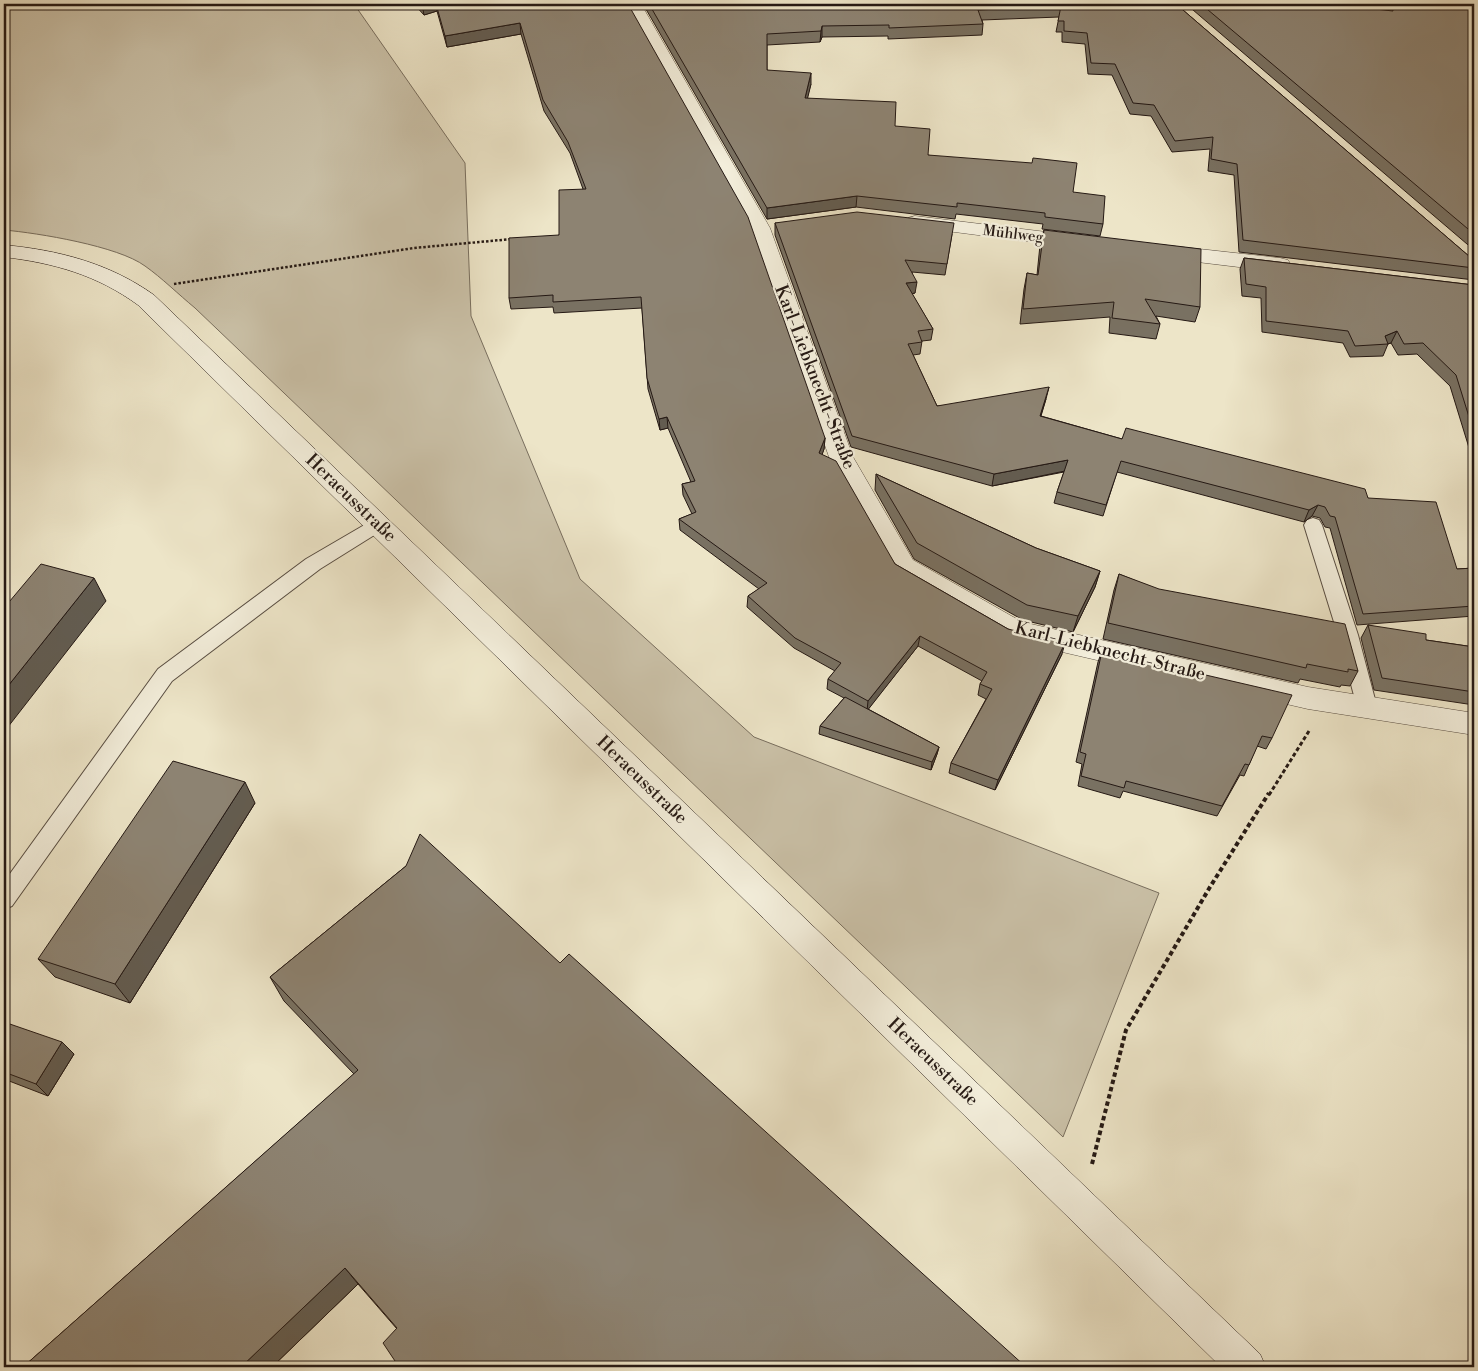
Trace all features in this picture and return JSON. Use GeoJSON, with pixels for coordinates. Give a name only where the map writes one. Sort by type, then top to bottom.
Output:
{"type":"FeatureCollection","features":[{"type":"Feature","properties":{"kind":"street","name":"Karl-Liebknecht-Straße"},"geometry":{"type":"LineString","coordinates":[[632,4],[769,226],[841,457],[904,567],[1015,631],[1308,698],[1474,724]]}},
{"type":"Feature","properties":{"kind":"street","name":"Mühlweg"},"geometry":{"type":"LineString","coordinates":[[895,220],[1101,244]]}},
{"type":"Feature","properties":{"kind":"street"},"geometry":{"type":"LineString","coordinates":[[1140,249],[1298,268]]}},
{"type":"Feature","properties":{"kind":"street","name":"Heraeusstraße"},"geometry":{"type":"LineString","coordinates":[[4,251],[68,262],[112,278],[134,290],[378,524],[1247,1367]]}},
{"type":"Feature","properties":{"kind":"lane"},"geometry":{"type":"LineString","coordinates":[[4,898],[165,675],[313,564],[378,524]]}},
{"type":"Feature","properties":{"kind":"lane"},"geometry":{"type":"LineString","coordinates":[[1313,525],[1348,635],[1367,707]]}},
{"type":"Feature","properties":{"kind":"path"},"geometry":{"type":"LineString","coordinates":[[134,290],[414,248],[512,239]]}},
{"type":"Feature","properties":{"kind":"path"},"geometry":{"type":"LineString","coordinates":[[1081,1206],[1126,1030],[1210,887],[1309,732],[1308,698]]}},
{"type":"Feature","properties":{"kind":"shaded area"},"geometry":{"type":"Polygon","coordinates":[[[4,4],[354,4],[465,163],[471,316],[580,579],[754,737],[1159,893],[1063,1137],[195,308],[164,281],[145,266],[116,252],[56,237],[4,230],[4,4]]]}},
{"type":"Feature","properties":{"kind":"building"},"geometry":{"type":"Polygon","coordinates":[[[436,4],[522,4],[527,8],[543,4],[628,4],[748,217],[825,438],[819,453],[836,461],[895,564],[1008,629],[1065,643],[998,780],[951,763],[992,689],[980,684],[987,672],[920,636],[868,701],[828,679],[841,663],[795,638],[748,596],[767,583],[679,519],[696,512],[682,484],[695,481],[667,417],[659,419],[647,378],[641,297],[553,302],[553,295],[509,298],[509,238],[559,235],[559,190],[586,189],[568,142],[543,100],[520,23],[445,36],[436,4]]]}},
{"type":"Feature","properties":{"kind":"building"},"geometry":{"type":"Polygon","coordinates":[[[649,4],[1176,4],[1470,257],[1474,258],[1474,268],[1243,240],[1237,164],[1211,159],[1213,137],[1175,141],[1154,105],[1133,103],[1115,64],[1091,63],[1087,33],[1064,31],[1064,21],[1058,21],[1061,6],[978,10],[983,24],[889,28],[889,25],[822,26],[821,31],[767,34],[767,70],[811,73],[805,98],[896,102],[895,126],[930,129],[928,155],[1032,163],[1033,158],[1077,163],[1073,192],[1105,196],[1103,224],[1045,217],[1045,213],[957,203],[957,207],[857,196],[767,208],[649,4]]]}},
{"type":"Feature","properties":{"kind":"building"},"geometry":{"type":"Polygon","coordinates":[[[1201,4],[1331,4],[1393,11],[1392,4],[1474,4],[1474,234],[1201,4]]]}},
{"type":"Feature","properties":{"kind":"building"},"geometry":{"type":"Polygon","coordinates":[[[857,212],[954,223],[947,264],[905,260],[917,282],[906,283],[933,329],[918,331],[922,342],[908,344],[937,406],[1049,387],[1040,416],[1122,439],[1126,428],[1365,489],[1368,498],[1436,502],[1457,569],[1474,568],[1474,606],[1363,614],[1335,517],[1330,516],[1325,507],[1318,505],[1309,510],[1121,461],[1106,505],[1057,492],[1068,460],[994,474],[852,436],[775,223],[857,212]]]}},
{"type":"Feature","properties":{"kind":"building"},"geometry":{"type":"Polygon","coordinates":[[[1044,230],[1201,249],[1200,307],[1145,299],[1160,324],[1112,318],[1114,302],[1023,309],[1027,273],[1038,275],[1044,230]]]}},
{"type":"Feature","properties":{"kind":"building"},"geometry":{"type":"Polygon","coordinates":[[[1244,258],[1474,285],[1474,433],[1456,375],[1423,343],[1404,344],[1397,331],[1385,336],[1388,344],[1355,346],[1348,331],[1266,321],[1266,287],[1246,284],[1244,258]]]}},
{"type":"Feature","properties":{"kind":"building"},"geometry":{"type":"Polygon","coordinates":[[[876,474],[1036,548],[1100,571],[1078,616],[1027,605],[917,543],[876,474]]]}},
{"type":"Feature","properties":{"kind":"building"},"geometry":{"type":"Polygon","coordinates":[[[41,564],[94,578],[4,691],[4,608],[41,564]]]}},
{"type":"Feature","properties":{"kind":"building"},"geometry":{"type":"Polygon","coordinates":[[[1119,574],[1159,589],[1345,624],[1358,671],[1348,669],[1348,672],[1307,664],[1306,668],[1108,623],[1119,574]]]}},
{"type":"Feature","properties":{"kind":"building"},"geometry":{"type":"Polygon","coordinates":[[[1368,625],[1426,634],[1426,640],[1474,647],[1474,692],[1382,678],[1368,625]]]}},
{"type":"Feature","properties":{"kind":"building"},"geometry":{"type":"Polygon","coordinates":[[[1102,651],[1292,695],[1272,738],[1262,736],[1249,765],[1245,764],[1222,806],[1126,781],[1124,788],[1081,776],[1086,754],[1080,752],[1102,651]]]}},
{"type":"Feature","properties":{"kind":"building"},"geometry":{"type":"Polygon","coordinates":[[[845,697],[939,747],[932,762],[820,726],[845,697]]]}},
{"type":"Feature","properties":{"kind":"building"},"geometry":{"type":"Polygon","coordinates":[[[173,761],[245,782],[115,984],[38,959],[173,761]]]}},
{"type":"Feature","properties":{"kind":"building"},"geometry":{"type":"Polygon","coordinates":[[[420,834],[560,963],[569,954],[1026,1367],[399,1367],[383,1343],[397,1328],[345,1268],[241,1367],[23,1367],[358,1070],[270,977],[406,866],[420,834]]]}},
{"type":"Feature","properties":{"kind":"building"},"geometry":{"type":"Polygon","coordinates":[[[4,1022],[62,1042],[36,1084],[4,1072],[4,1022]]]}}]}
